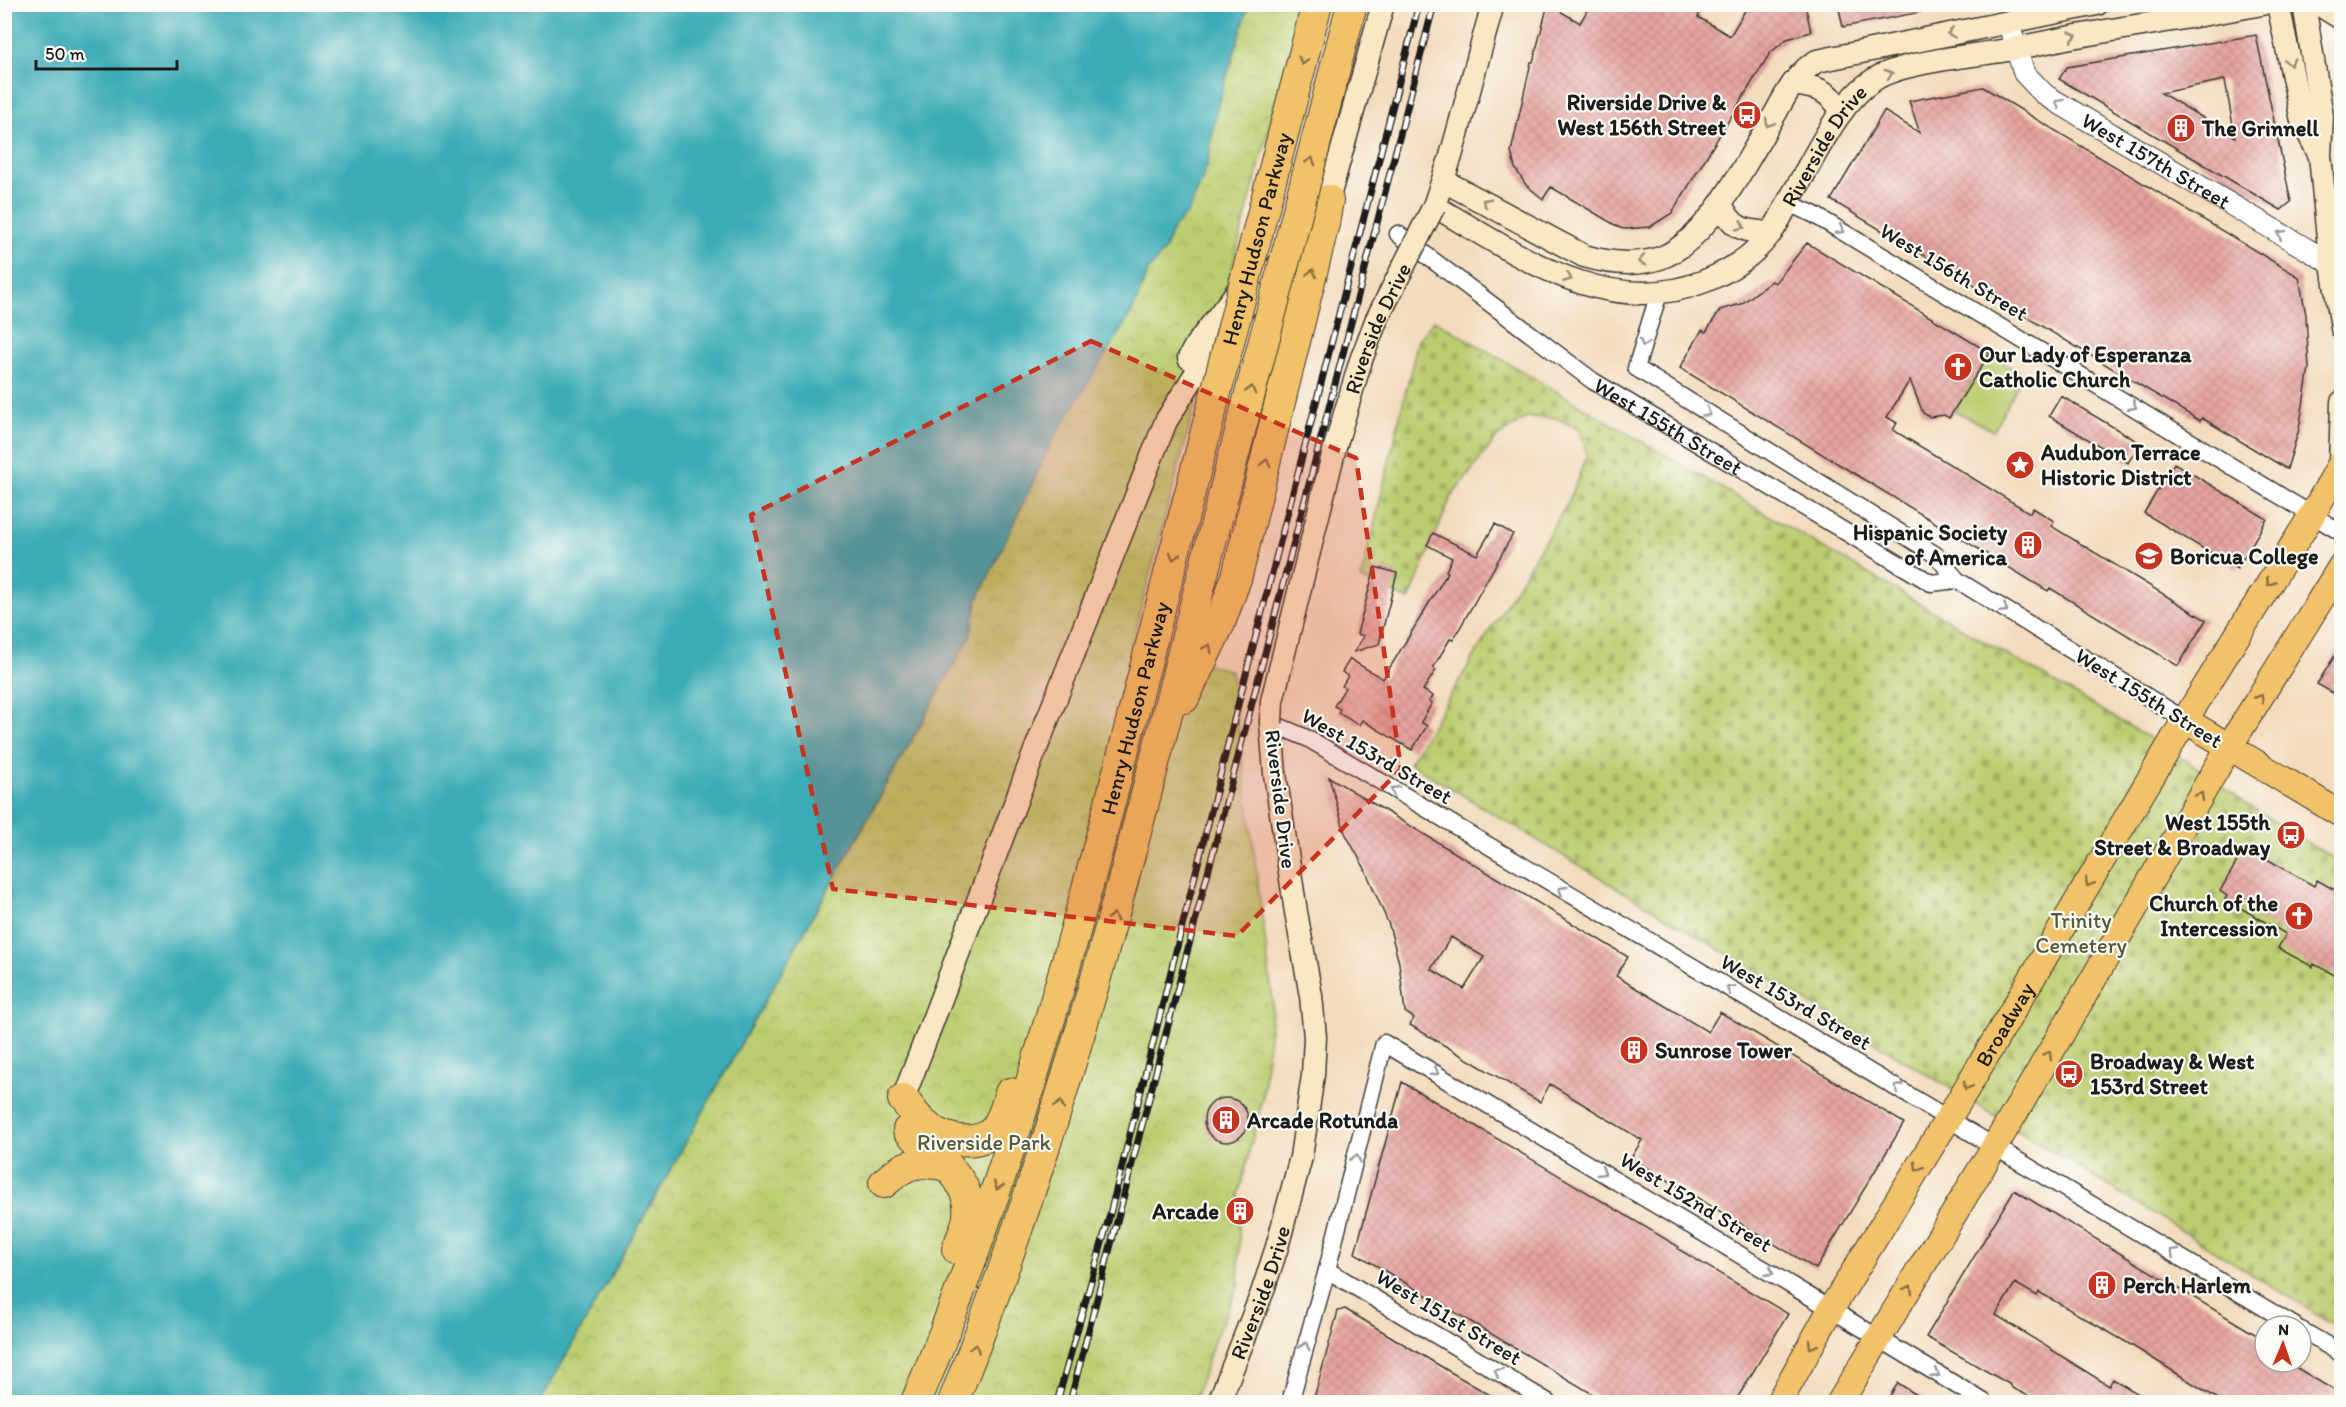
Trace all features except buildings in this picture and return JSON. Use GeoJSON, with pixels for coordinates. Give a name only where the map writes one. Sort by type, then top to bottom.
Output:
{"type":"FeatureCollection","features":[{"type":"Feature","properties":{"kind":"highway","name":"Henry Hudson Parkway"},"geometry":{"type":"LineString","coordinates":[[916,1402],[939,1346],[1010,1151],[1071,950],[1317,4]]}},
{"type":"Feature","properties":{"kind":"highway","name":"Henry Hudson Parkway"},"geometry":{"type":"LineString","coordinates":[[953,1402],[998,1289],[1084,1025],[1352,4]]}},
{"type":"Feature","properties":{"kind":"highway"},"geometry":{"type":"LineString","coordinates":[[1155,758],[1208,650],[1237,576],[1322,235],[1328,200]]}},
{"type":"Feature","properties":{"kind":"highway"},"geometry":{"type":"LineString","coordinates":[[903,1099],[924,1124],[946,1137],[972,1140],[985,1137],[994,1130],[1005,1111],[1028,1039],[1071,950]]}},
{"type":"Feature","properties":{"kind":"highway"},"geometry":{"type":"LineString","coordinates":[[903,1099],[904,1124],[948,1166],[962,1186],[968,1215],[949,1272],[939,1346]]}},
{"type":"Feature","properties":{"kind":"highway"},"geometry":{"type":"LineString","coordinates":[[884,1183],[907,1165],[931,1162],[948,1166]]}},
{"type":"Feature","properties":{"kind":"main road"},"geometry":{"type":"LineString","coordinates":[[1166,421],[1208,354],[1328,200],[1383,4]]}},
{"type":"Feature","properties":{"kind":"main road"},"geometry":{"type":"LineString","coordinates":[[1444,181],[1493,4]]}},
{"type":"Feature","properties":{"kind":"main road","name":"Riverside Drive"},"geometry":{"type":"LineString","coordinates":[[1219,1402],[1262,1293],[1277,1247],[1301,1157],[1313,1075],[1315,1037],[1311,996],[1272,753],[1272,701],[1335,447],[1361,360],[1376,321],[1434,206],[1444,181],[1584,256],[1598,260],[1629,263],[1660,258],[1674,251],[1699,230],[1721,204],[1793,84],[1810,65],[1817,61],[2097,4]]}},
{"type":"Feature","properties":{"kind":"main road","name":"Riverside Drive"},"geometry":{"type":"LineString","coordinates":[[1434,206],[1515,253],[1565,278],[1593,287],[1622,292],[1659,293],[1683,289],[1717,277],[1748,257],[1771,233],[1842,111],[1864,88],[1885,74],[1945,59],[2262,4]]}},
{"type":"Feature","properties":{"kind":"main road"},"geometry":{"type":"LineString","coordinates":[[2278,4],[2302,121],[2320,155]]}},
{"type":"Feature","properties":{"kind":"main road"},"geometry":{"type":"LineString","coordinates":[[2304,4],[2322,116],[2320,155],[2337,267],[2342,328]]}},
{"type":"Feature","properties":{"kind":"main road"},"geometry":{"type":"LineString","coordinates":[[1793,84],[1822,90],[1834,99],[1842,111]]}},
{"type":"Feature","properties":{"kind":"main road"},"geometry":{"type":"LineString","coordinates":[[903,1099],[1038,745],[1166,421],[1172,392],[1196,345],[1323,186],[1340,158]]}},
{"type":"Feature","properties":{"kind":"main road"},"geometry":{"type":"LineString","coordinates":[[1721,204],[1727,216],[1738,227],[1754,232],[1771,233]]}},
{"type":"Feature","properties":{"kind":"main road"},"geometry":{"type":"LineString","coordinates":[[2341,463],[2342,402]]}},
{"type":"Feature","properties":{"kind":"main road","name":"Broadway"},"geometry":{"type":"LineString","coordinates":[[1779,1402],[1831,1309],[1949,1117],[2341,463]]}},
{"type":"Feature","properties":{"kind":"main road"},"geometry":{"type":"LineString","coordinates":[[1840,1402],[1880,1340],[2229,747],[2342,565]]}},
{"type":"Feature","properties":{"kind":"main road","name":"West 155th Street"},"geometry":{"type":"LineString","coordinates":[[2185,720],[2342,815]]}},
{"type":"Feature","properties":{"kind":"street"},"geometry":{"type":"LineString","coordinates":[[2310,31],[2329,9]]}},
{"type":"Feature","properties":{"kind":"street","name":"West 157th Street"},"geometry":{"type":"LineString","coordinates":[[2008,22],[2024,74],[2045,95],[2337,267]]}},
{"type":"Feature","properties":{"kind":"street","name":"West 156th Street"},"geometry":{"type":"LineString","coordinates":[[1788,203],[1813,214],[2342,533]]}},
{"type":"Feature","properties":{"kind":"street","name":"West 155th Street"},"geometry":{"type":"LineString","coordinates":[[1398,234],[1593,381],[1931,583],[1957,580]]}},
{"type":"Feature","properties":{"kind":"street","name":"West 155th Street"},"geometry":{"type":"LineString","coordinates":[[1659,293],[1636,368],[1936,555],[1957,580],[2185,720]]}},
{"type":"Feature","properties":{"kind":"street","name":"West 153rd Street"},"geometry":{"type":"LineString","coordinates":[[1271,723],[1309,739],[1644,939],[1949,1117],[2275,1314]]}},
{"type":"Feature","properties":{"kind":"street","name":"West 152nd Street"},"geometry":{"type":"LineString","coordinates":[[1327,1270],[1384,1043],[1984,1402]]}},
{"type":"Feature","properties":{"kind":"street"},"geometry":{"type":"LineString","coordinates":[[1290,1402],[1327,1270]]}},
{"type":"Feature","properties":{"kind":"street","name":"West 151st Street"},"geometry":{"type":"LineString","coordinates":[[1327,1270],[1548,1402]]}},
{"type":"Feature","properties":{"kind":"street"},"geometry":{"type":"LineString","coordinates":[[2313,1337],[2342,1354]]}},
{"type":"Feature","properties":{"kind":"highlighted area"},"geometry":{"type":"Polygon","coordinates":[[[1091,341],[1356,458],[1401,769],[1237,936],[833,889],[751,515],[1091,341]]]}},
{"type":"Feature","properties":{"kind":"green space","name":"Riverside Park"},"geometry":{"type":"Polygon","coordinates":[[[1249,5],[1302,5],[1132,642],[1231,671],[1273,1002],[1262,1099],[1239,1194],[1239,1284],[1214,1341],[1194,1402],[540,1402],[970,637],[978,599],[1052,442],[1132,310],[1148,271],[1164,251],[1173,228],[1189,211],[1207,166],[1217,108],[1249,5]]]}},
{"type":"Feature","properties":{"kind":"green space","name":"Trinity Cemetery"},"geometry":{"type":"Polygon","coordinates":[[[1434,320],[2141,733],[2198,768],[2249,806],[2341,863],[2341,1329],[1932,1077],[1409,763],[1569,501],[1587,455],[1580,430],[1556,418],[1527,417],[1498,436],[1451,497],[1409,600],[1361,579],[1418,340],[1434,320]]]}},
{"type":"Feature","properties":{"kind":"green space"},"geometry":{"type":"Polygon","coordinates":[[[1990,354],[2023,375],[1993,431],[1954,410],[1990,354]]]}},
{"type":"Feature","properties":{"kind":"water"},"geometry":{"type":"Polygon","coordinates":[[[5,4],[1249,5],[1217,108],[1207,166],[1189,211],[1173,228],[1164,251],[1148,271],[1133,310],[1052,442],[978,599],[970,636],[540,1402],[5,1402],[5,4]]]}},
{"type":"Feature","properties":{"kind":"railway"},"geometry":{"type":"LineString","coordinates":[[1057,1402],[1109,1218],[1232,728],[1419,4]]}},
{"type":"Feature","properties":{"kind":"railway"},"geometry":{"type":"LineString","coordinates":[[1070,1402],[1434,4]]}},
{"type":"Feature","properties":{"kind":"place","name":"Riverside Drive & West 156th Street"},"geometry":{"type":"Point","coordinates":[1747,115]}},
{"type":"Feature","properties":{"kind":"place","name":"The Grinnell"},"geometry":{"type":"Point","coordinates":[2181,128]}},
{"type":"Feature","properties":{"kind":"place","name":"Our Lady of Esperanza Catholic Church"},"geometry":{"type":"Point","coordinates":[1958,367]}},
{"type":"Feature","properties":{"kind":"place","name":"Audubon Terrace Historic District"},"geometry":{"type":"Point","coordinates":[2020,465]}},
{"type":"Feature","properties":{"kind":"place","name":"Hispanic Society of America"},"geometry":{"type":"Point","coordinates":[2028,545]}},
{"type":"Feature","properties":{"kind":"place","name":"Boricua College"},"geometry":{"type":"Point","coordinates":[2149,556]}},
{"type":"Feature","properties":{"kind":"place","name":"West 155th Street & Broadway"},"geometry":{"type":"Point","coordinates":[2291,835]}},
{"type":"Feature","properties":{"kind":"place","name":"Church of the Intercession"},"geometry":{"type":"Point","coordinates":[2299,916]}},
{"type":"Feature","properties":{"kind":"place","name":"Sunrose Tower"},"geometry":{"type":"Point","coordinates":[1634,1050]}},
{"type":"Feature","properties":{"kind":"place","name":"Broadway & West 153rd Street"},"geometry":{"type":"Point","coordinates":[2069,1074]}},
{"type":"Feature","properties":{"kind":"place","name":"Arcade Rotunda"},"geometry":{"type":"Point","coordinates":[1226,1120]}},
{"type":"Feature","properties":{"kind":"place","name":"Arcade"},"geometry":{"type":"Point","coordinates":[1240,1211]}},
{"type":"Feature","properties":{"kind":"place","name":"Perch Harlem"},"geometry":{"type":"Point","coordinates":[2102,1285]}}]}
